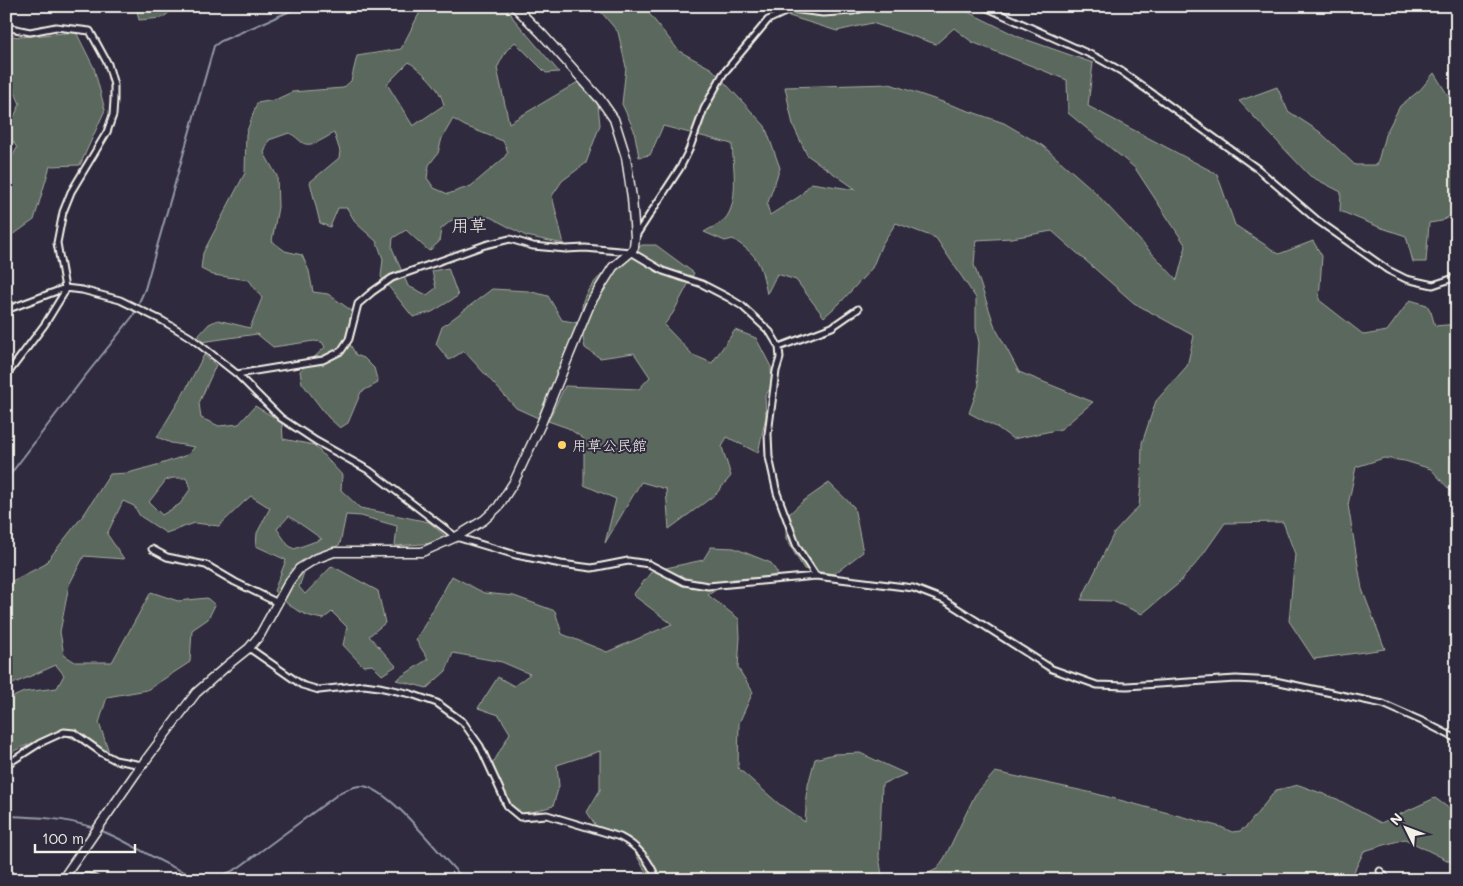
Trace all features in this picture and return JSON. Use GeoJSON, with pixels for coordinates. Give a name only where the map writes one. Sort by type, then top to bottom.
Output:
{"type":"FeatureCollection","features":[{"type":"Feature","properties":{"kind":"street"},"geometry":{"type":"LineString","coordinates":[[514,6],[542,34],[600,99],[614,119],[626,157],[635,237]]}},
{"type":"Feature","properties":{"kind":"street"},"geometry":{"type":"LineString","coordinates":[[60,879],[196,693],[250,648],[260,635],[289,582],[299,569],[315,559],[334,552],[422,552],[456,537],[484,520],[498,506],[514,482],[541,424],[590,302],[613,267],[631,252],[635,237],[686,156],[704,109],[723,74],[768,20],[792,9],[823,14],[853,11],[871,6]]}},
{"type":"Feature","properties":{"kind":"street"},"geometry":{"type":"LineString","coordinates":[[983,6],[1096,56],[1121,71],[1258,169],[1317,220],[1388,270],[1406,279],[1433,285],[1457,277]]}},
{"type":"Feature","properties":{"kind":"street"},"geometry":{"type":"LineString","coordinates":[[6,27],[30,32],[56,27],[90,31],[108,64],[114,85],[113,115],[107,132],[71,192],[63,212],[57,243],[65,288],[64,293],[45,324],[6,376]]}},
{"type":"Feature","properties":{"kind":"street"},"geometry":{"type":"LineString","coordinates":[[237,374],[323,360],[341,351],[349,338],[358,304],[372,292],[392,278],[485,245],[510,239],[533,246],[631,252],[663,271],[702,284],[742,306],[770,332],[778,347],[780,358],[776,371],[768,434],[769,457],[777,493],[797,547],[816,576]]}},
{"type":"Feature","properties":{"kind":"street"},"geometry":{"type":"LineString","coordinates":[[6,310],[65,288],[82,290],[120,300],[163,321],[190,337],[237,374],[281,418],[316,441],[370,471],[456,537],[516,555],[592,568],[628,561],[649,564],[684,582],[708,586],[816,576],[913,588],[929,593],[967,614],[1052,669],[1097,685],[1127,686],[1236,679],[1275,681],[1383,704],[1457,739]]}},
{"type":"Feature","properties":{"kind":"street"},"geometry":{"type":"LineString","coordinates":[[778,347],[832,327],[858,309]]}},
{"type":"Feature","properties":{"kind":"street"},"geometry":{"type":"LineString","coordinates":[[152,550],[167,557],[206,565],[235,582],[278,602]]}},
{"type":"Feature","properties":{"kind":"street"},"geometry":{"type":"LineString","coordinates":[[250,648],[302,685],[310,688],[318,690],[364,685],[411,694],[437,703],[463,722],[480,746],[508,807],[520,816],[546,815],[630,842],[648,860],[657,880]]}},
{"type":"Feature","properties":{"kind":"street"},"geometry":{"type":"LineString","coordinates":[[6,765],[40,743],[64,732],[74,733],[102,754],[115,760],[142,765]]}},
{"type":"Feature","properties":{"kind":"street"},"geometry":{"type":"LineString","coordinates":[[1380,871],[1388,880]]}},
{"type":"Feature","properties":{"kind":"street"},"geometry":{"type":"LineString","coordinates":[[72,880],[80,877],[96,880]]}},
{"type":"Feature","properties":{"kind":"green space"},"geometry":{"type":"Polygon","coordinates":[[[136,6],[178,6],[162,18],[139,20],[136,6]]]}},
{"type":"Feature","properties":{"kind":"green space"},"geometry":{"type":"Polygon","coordinates":[[[423,6],[507,6],[513,18],[559,72],[546,73],[515,42],[506,51],[497,68],[509,123],[578,82],[598,105],[600,125],[586,163],[562,181],[552,196],[564,244],[526,236],[490,217],[452,220],[441,229],[439,242],[429,251],[406,230],[393,238],[392,248],[408,286],[427,295],[436,288],[432,271],[448,268],[458,296],[432,312],[413,317],[381,277],[383,259],[377,242],[356,223],[347,208],[338,208],[330,227],[320,223],[310,182],[339,158],[340,151],[334,133],[311,144],[303,143],[289,133],[269,140],[264,153],[277,176],[278,207],[272,241],[285,251],[302,255],[309,271],[313,292],[328,294],[352,311],[346,337],[356,355],[364,358],[374,368],[378,383],[361,392],[348,423],[340,428],[328,417],[302,383],[300,371],[325,347],[322,342],[314,341],[273,347],[257,334],[201,342],[199,335],[209,324],[218,320],[250,328],[262,298],[249,280],[213,275],[201,269],[203,253],[245,173],[246,134],[257,103],[275,100],[292,92],[343,88],[351,81],[357,56],[401,49],[423,6]],[[409,62],[387,84],[413,126],[444,105],[435,86],[409,62]],[[453,119],[442,138],[438,153],[429,165],[427,178],[434,188],[448,194],[471,186],[503,159],[508,152],[503,141],[465,126],[453,119]]]}},
{"type":"Feature","properties":{"kind":"green space"},"geometry":{"type":"Polygon","coordinates":[[[596,6],[643,6],[679,51],[712,69],[765,126],[780,168],[767,205],[770,215],[800,196],[811,183],[857,190],[807,155],[793,125],[785,87],[890,84],[1004,123],[1043,146],[1092,189],[1177,280],[1186,246],[1135,168],[1068,113],[1067,80],[972,42],[954,28],[936,44],[872,23],[837,31],[757,6],[956,6],[1019,37],[1093,63],[1088,106],[1217,174],[1235,225],[1279,254],[1313,241],[1322,256],[1319,300],[1364,335],[1387,331],[1410,300],[1427,305],[1435,326],[1457,324],[1457,498],[1431,469],[1405,461],[1384,458],[1356,467],[1348,505],[1362,589],[1385,649],[1314,659],[1289,621],[1295,554],[1283,522],[1225,523],[1199,560],[1178,584],[1142,614],[1112,601],[1081,600],[1114,533],[1139,506],[1142,443],[1156,401],[1187,366],[1194,336],[1134,303],[1052,231],[1012,238],[976,240],[974,265],[995,327],[1019,372],[1093,402],[1061,429],[1013,439],[998,428],[969,413],[979,385],[977,371],[979,343],[976,328],[976,298],[936,238],[896,223],[882,244],[872,268],[840,303],[824,317],[796,280],[777,274],[767,294],[761,268],[749,251],[733,239],[725,241],[704,232],[724,220],[732,204],[734,173],[732,144],[663,126],[650,155],[639,157],[634,130],[622,104],[626,67],[618,32],[596,6]]]}},
{"type":"Feature","properties":{"kind":"green space"},"geometry":{"type":"Polygon","coordinates":[[[76,32],[94,68],[105,110],[80,165],[50,166],[34,220],[6,237],[6,168],[17,148],[7,131],[20,104],[6,72],[6,35],[20,37],[76,32]]]}},
{"type":"Feature","properties":{"kind":"green space"},"geometry":{"type":"Polygon","coordinates":[[[1434,73],[1457,110],[1457,211],[1442,221],[1429,223],[1426,262],[1413,262],[1406,236],[1340,211],[1341,192],[1310,176],[1239,101],[1277,87],[1288,111],[1320,132],[1355,165],[1377,165],[1385,135],[1400,106],[1420,90],[1434,73]]]}},
{"type":"Feature","properties":{"kind":"green space"},"geometry":{"type":"Polygon","coordinates":[[[642,245],[656,245],[694,273],[673,313],[664,325],[693,355],[712,363],[735,330],[756,338],[771,367],[772,386],[765,396],[766,416],[758,453],[727,437],[722,447],[731,476],[716,494],[669,529],[666,489],[641,482],[605,543],[616,499],[584,485],[584,439],[568,428],[548,421],[565,386],[639,389],[650,377],[634,353],[600,358],[585,348],[582,324],[583,301],[592,285],[608,269],[642,245]]]}},
{"type":"Feature","properties":{"kind":"green space"},"geometry":{"type":"Polygon","coordinates":[[[492,289],[528,291],[548,296],[562,320],[579,323],[538,418],[516,408],[464,351],[449,360],[436,344],[442,327],[492,289]]]}},
{"type":"Feature","properties":{"kind":"green space"},"geometry":{"type":"Polygon","coordinates":[[[204,355],[216,365],[199,403],[201,418],[219,426],[239,424],[255,406],[282,422],[283,439],[314,445],[342,475],[341,490],[360,508],[429,522],[445,536],[436,543],[395,546],[397,526],[361,516],[346,515],[340,544],[334,548],[310,555],[299,587],[305,594],[332,566],[378,591],[385,623],[369,636],[396,666],[382,675],[372,665],[363,666],[343,645],[347,627],[332,612],[323,619],[315,618],[290,606],[274,591],[286,560],[256,546],[257,533],[270,508],[251,496],[219,526],[195,523],[166,533],[140,516],[134,506],[123,501],[107,534],[124,559],[84,556],[69,585],[60,632],[64,655],[75,662],[112,662],[151,592],[178,601],[207,598],[215,605],[208,619],[192,630],[190,662],[147,690],[107,697],[99,723],[108,749],[108,760],[81,742],[63,735],[43,739],[6,755],[6,700],[24,692],[57,688],[64,675],[56,665],[6,687],[6,584],[44,565],[85,513],[110,474],[128,473],[164,463],[187,455],[195,447],[171,443],[157,437],[204,355]],[[186,478],[166,480],[149,502],[162,515],[180,504],[191,488],[186,478]],[[289,516],[277,529],[288,545],[294,549],[322,539],[289,516]]]}},
{"type":"Feature","properties":{"kind":"green space"},"geometry":{"type":"Polygon","coordinates":[[[829,483],[854,507],[863,552],[834,574],[804,569],[786,539],[786,517],[802,502],[829,483]]]}},
{"type":"Feature","properties":{"kind":"green space"},"geometry":{"type":"Polygon","coordinates":[[[711,547],[734,548],[771,563],[778,574],[768,577],[733,579],[708,595],[739,619],[738,668],[753,692],[739,723],[738,768],[779,804],[805,822],[808,785],[815,759],[834,754],[860,753],[906,774],[882,784],[879,857],[882,875],[910,880],[748,880],[750,876],[721,874],[698,880],[650,880],[626,836],[596,826],[587,812],[600,790],[600,751],[557,765],[559,786],[553,806],[515,817],[501,804],[492,765],[510,733],[499,715],[478,708],[498,677],[514,686],[530,674],[502,662],[453,653],[446,671],[427,688],[396,680],[428,659],[416,640],[452,576],[484,593],[514,596],[555,611],[562,634],[607,652],[672,624],[633,595],[652,571],[703,560],[711,547]]]}},
{"type":"Feature","properties":{"kind":"green space"},"geometry":{"type":"Polygon","coordinates":[[[995,772],[1093,793],[1221,827],[1232,832],[1240,831],[1247,826],[1276,790],[1299,785],[1337,799],[1381,823],[1435,798],[1454,812],[1457,817],[1457,865],[1405,839],[1364,851],[1350,880],[914,880],[937,869],[945,857],[975,795],[995,772]]]}},
{"type":"Feature","properties":{"kind":"waterway"},"geometry":{"type":"LineString","coordinates":[[6,480],[133,316],[145,289],[214,46],[221,41],[302,6]]}},
{"type":"Feature","properties":{"kind":"waterway"},"geometry":{"type":"LineString","coordinates":[[99,830],[183,871],[197,876],[217,876],[238,868],[341,792],[363,786],[375,790],[388,799],[416,826],[465,880]]}},
{"type":"Feature","properties":{"kind":"waterway"},"geometry":{"type":"LineString","coordinates":[[6,816],[62,820],[94,828]]}},
{"type":"Feature","properties":{"kind":"place","name":"用草公民館"},"geometry":{"type":"Point","coordinates":[562,445]}},
{"type":"Feature","properties":{"kind":"district","name":"用草"},"geometry":{"type":"Point","coordinates":[469,225]}}]}
